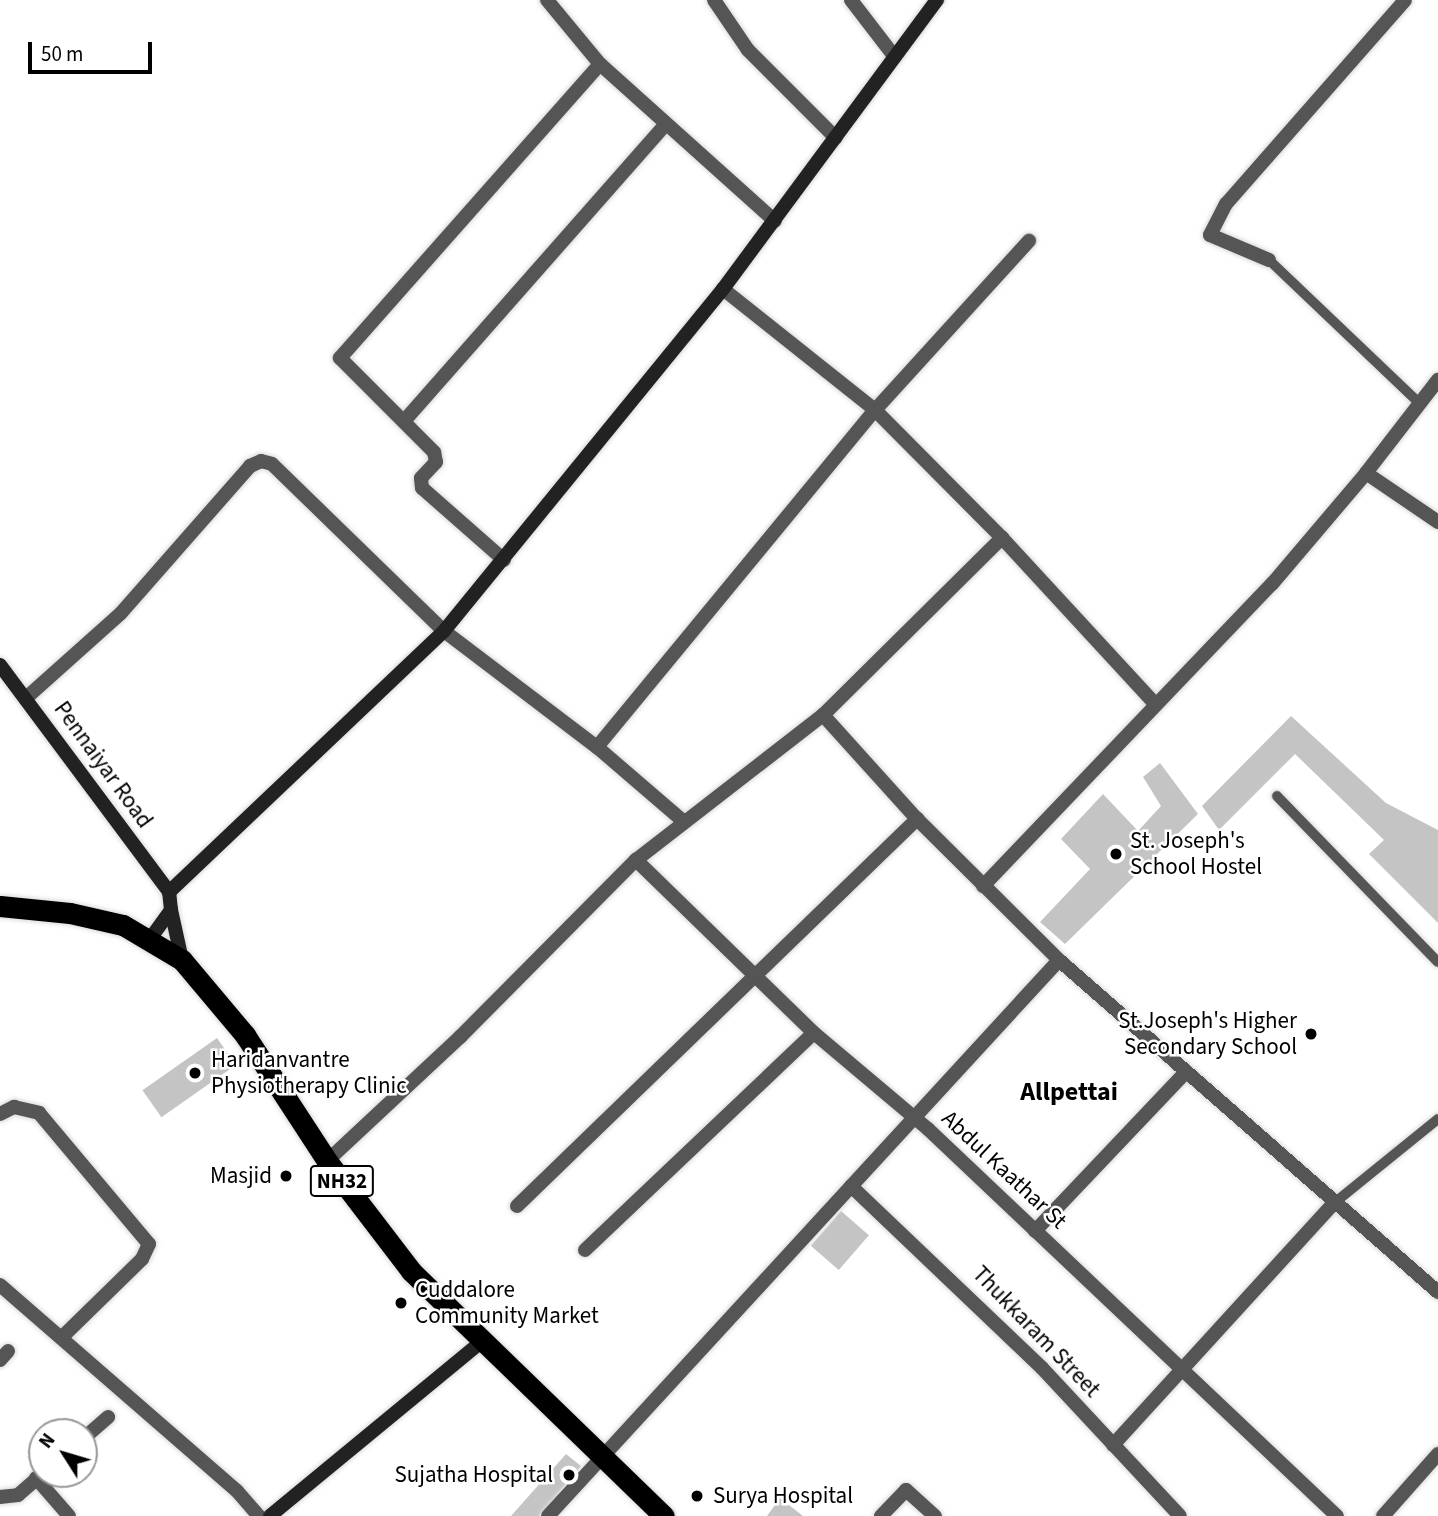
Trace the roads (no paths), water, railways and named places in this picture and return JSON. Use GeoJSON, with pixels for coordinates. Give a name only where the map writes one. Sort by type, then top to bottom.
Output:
{"type":"FeatureCollection","features":[{"type":"Feature","properties":{"kind":"highway","name":"NH32"},"geometry":{"type":"LineString","coordinates":[[0,906],[70,913],[123,925],[182,960],[245,1035],[327,1161],[411,1271],[664,1516]]}},
{"type":"Feature","properties":{"kind":"street"},"geometry":{"type":"LineString","coordinates":[[547,0],[600,64],[775,221]]}},
{"type":"Feature","properties":{"kind":"street"},"geometry":{"type":"LineString","coordinates":[[714,0],[748,50],[836,138]]}},
{"type":"Feature","properties":{"kind":"street"},"geometry":{"type":"LineString","coordinates":[[851,0],[894,56]]}},
{"type":"Feature","properties":{"kind":"street"},"geometry":{"type":"LineString","coordinates":[[182,960],[169,892],[444,631],[723,289],[937,0]]}},
{"type":"Feature","properties":{"kind":"street"},"geometry":{"type":"LineString","coordinates":[[1269,260],[1210,235],[1226,204],[1405,0]]}},
{"type":"Feature","properties":{"kind":"street"},"geometry":{"type":"LineString","coordinates":[[504,560],[422,488],[421,478],[436,462],[434,452],[405,420],[340,358],[600,64]]}},
{"type":"Feature","properties":{"kind":"street"},"geometry":{"type":"LineString","coordinates":[[405,420],[665,125]]}},
{"type":"Feature","properties":{"kind":"street"},"geometry":{"type":"LineString","coordinates":[[597,747],[875,410],[1029,241]]}},
{"type":"Feature","properties":{"kind":"street"},"geometry":{"type":"LineString","coordinates":[[723,289],[875,410],[1002,538],[1155,704]]}},
{"type":"Feature","properties":{"kind":"street"},"geometry":{"type":"LineString","coordinates":[[983,886],[1272,584],[1366,473],[1438,380]]}},
{"type":"Feature","properties":{"kind":"street"},"geometry":{"type":"LineString","coordinates":[[26,698],[121,613],[250,466],[261,461],[272,464],[444,631],[597,747],[683,821]]}},
{"type":"Feature","properties":{"kind":"street"},"geometry":{"type":"LineString","coordinates":[[1366,473],[1436,517]]}},
{"type":"Feature","properties":{"kind":"street"},"geometry":{"type":"LineString","coordinates":[[327,1161],[460,1037],[636,860],[823,715],[1002,538]]}},
{"type":"Feature","properties":{"kind":"street","name":"Pennaiyar Road"},"geometry":{"type":"LineString","coordinates":[[0,665],[169,892]]}},
{"type":"Feature","properties":{"kind":"street"},"geometry":{"type":"LineString","coordinates":[[823,715],[917,819],[1059,960],[1332,1204],[1438,1292]]}},
{"type":"Feature","properties":{"kind":"street"},"geometry":{"type":"LineString","coordinates":[[517,1206],[758,976],[917,819]]}},
{"type":"Feature","properties":{"kind":"street","name":"Abdul Kaathar St"},"geometry":{"type":"LineString","coordinates":[[636,860],[814,1033],[912,1115],[1337,1516]]}},
{"type":"Feature","properties":{"kind":"street"},"geometry":{"type":"LineString","coordinates":[[150,939],[172,910]]}},
{"type":"Feature","properties":{"kind":"street"},"geometry":{"type":"LineString","coordinates":[[548,1516],[851,1186],[912,1115],[1059,960]]}},
{"type":"Feature","properties":{"kind":"street"},"geometry":{"type":"LineString","coordinates":[[585,1250],[814,1033]]}},
{"type":"Feature","properties":{"kind":"street"},"geometry":{"type":"LineString","coordinates":[[1035,1231],[1185,1073]]}},
{"type":"Feature","properties":{"kind":"street"},"geometry":{"type":"LineString","coordinates":[[0,1114],[14,1107],[39,1114],[149,1244],[142,1259],[61,1338]]}},
{"type":"Feature","properties":{"kind":"street","name":"Thukkaram Street"},"geometry":{"type":"LineString","coordinates":[[851,1186],[950,1276],[1180,1516]]}},
{"type":"Feature","properties":{"kind":"street"},"geometry":{"type":"LineString","coordinates":[[1113,1446],[1332,1204]]}},
{"type":"Feature","properties":{"kind":"street"},"geometry":{"type":"LineString","coordinates":[[0,1285],[237,1491],[259,1516]]}},
{"type":"Feature","properties":{"kind":"street"},"geometry":{"type":"LineString","coordinates":[[270,1516],[482,1341]]}},
{"type":"Feature","properties":{"kind":"street"},"geometry":{"type":"LineString","coordinates":[[98,1426],[108,1417]]}},
{"type":"Feature","properties":{"kind":"street"},"geometry":{"type":"LineString","coordinates":[[1383,1516],[1438,1454]]}},
{"type":"Feature","properties":{"kind":"street"},"geometry":{"type":"LineString","coordinates":[[0,1497],[18,1495],[28,1486]]}},
{"type":"Feature","properties":{"kind":"street"},"geometry":{"type":"LineString","coordinates":[[48,1488],[69,1516]]}},
{"type":"Feature","properties":{"kind":"street"},"geometry":{"type":"LineString","coordinates":[[881,1516],[906,1490],[935,1516]]}},
{"type":"Feature","properties":{"kind":"lane"},"geometry":{"type":"LineString","coordinates":[[1269,260],[1419,404]]}},
{"type":"Feature","properties":{"kind":"lane"},"geometry":{"type":"LineString","coordinates":[[1277,796],[1438,962]]}},
{"type":"Feature","properties":{"kind":"lane"},"geometry":{"type":"LineString","coordinates":[[1332,1204],[1438,1119]]}},
{"type":"Feature","properties":{"kind":"place","name":"St. Joseph's School Hostel"},"geometry":{"type":"Point","coordinates":[1116,854]}},
{"type":"Feature","properties":{"kind":"place","name":"St.Joseph's Higher Secondary School"},"geometry":{"type":"Point","coordinates":[1311,1034]}},
{"type":"Feature","properties":{"kind":"place","name":"Haridanvantre Physiotherapy Clinic"},"geometry":{"type":"Point","coordinates":[195,1073]}},
{"type":"Feature","properties":{"kind":"place","name":"Masjid"},"geometry":{"type":"Point","coordinates":[286,1176]}},
{"type":"Feature","properties":{"kind":"place","name":"Cuddalore Community Market"},"geometry":{"type":"Point","coordinates":[401,1303]}},
{"type":"Feature","properties":{"kind":"place","name":"Sujatha Hospital"},"geometry":{"type":"Point","coordinates":[569,1475]}},
{"type":"Feature","properties":{"kind":"place","name":"Surya Hospital"},"geometry":{"type":"Point","coordinates":[697,1496]}},
{"type":"Feature","properties":{"kind":"district","name":"Allpettai"},"geometry":{"type":"Point","coordinates":[1069,1092]}}]}
